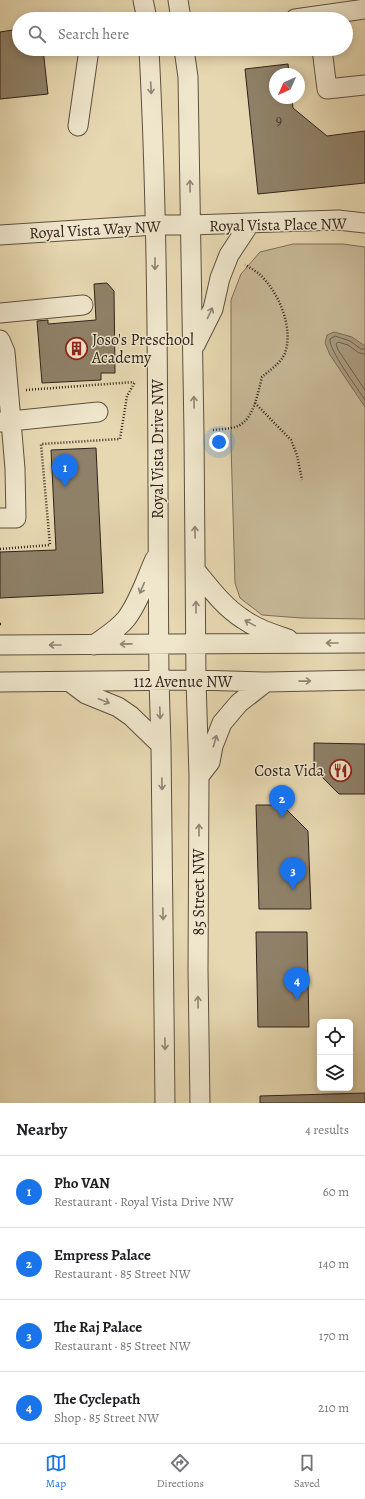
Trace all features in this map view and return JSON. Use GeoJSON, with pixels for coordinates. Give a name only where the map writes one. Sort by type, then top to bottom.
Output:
{"type":"FeatureCollection","features":[{"type":"Feature","properties":{"kind":"street"},"geometry":{"type":"LineString","coordinates":[[143,0],[146,12]]}},
{"type":"Feature","properties":{"kind":"street"},"geometry":{"type":"LineString","coordinates":[[178,0],[180,12]]}},
{"type":"Feature","properties":{"kind":"street"},"geometry":{"type":"LineString","coordinates":[[344,12],[365,8]]}},
{"type":"Feature","properties":{"kind":"street"},"geometry":{"type":"LineString","coordinates":[[78,126],[88,56]]}},
{"type":"Feature","properties":{"kind":"street","name":"Royal Vista Drive NW"},"geometry":{"type":"LineString","coordinates":[[149,56],[155,225],[159,680]]}},
{"type":"Feature","properties":{"kind":"street"},"geometry":{"type":"LineString","coordinates":[[185,56],[188,78],[191,225],[196,680]]}},
{"type":"Feature","properties":{"kind":"street"},"geometry":{"type":"LineString","coordinates":[[323,56],[327,89],[365,85]]}},
{"type":"Feature","properties":{"kind":"street","name":"Royal Vista Place NW"},"geometry":{"type":"LineString","coordinates":[[191,225],[338,220],[365,224]]}},
{"type":"Feature","properties":{"kind":"street"},"geometry":{"type":"LineString","coordinates":[[193,348],[213,309],[220,278],[229,255],[250,223]]}},
{"type":"Feature","properties":{"kind":"street","name":"Royal Vista Way NW"},"geometry":{"type":"LineString","coordinates":[[0,235],[155,225],[191,225]]}},
{"type":"Feature","properties":{"kind":"street"},"geometry":{"type":"LineString","coordinates":[[0,313],[82,305]]}},
{"type":"Feature","properties":{"kind":"street"},"geometry":{"type":"LineString","coordinates":[[0,340],[4,352],[8,391],[6,421],[15,470],[16,518],[0,518]]}},
{"type":"Feature","properties":{"kind":"street"},"geometry":{"type":"LineString","coordinates":[[6,421],[98,412]]}},
{"type":"Feature","properties":{"kind":"street"},"geometry":{"type":"LineString","coordinates":[[94,645],[110,634],[126,619],[139,595],[158,552]]}},
{"type":"Feature","properties":{"kind":"street"},"geometry":{"type":"LineString","coordinates":[[196,571],[221,600],[243,620],[259,628],[298,643]]}},
{"type":"Feature","properties":{"kind":"street"},"geometry":{"type":"LineString","coordinates":[[0,645],[365,643]]}},
{"type":"Feature","properties":{"kind":"street"},"geometry":{"type":"LineString","coordinates":[[159,680],[165,1103]]}},
{"type":"Feature","properties":{"kind":"street","name":"112 Avenue NW"},"geometry":{"type":"LineString","coordinates":[[0,682],[196,680],[266,682],[365,680]]}},
{"type":"Feature","properties":{"kind":"street","name":"85 Street NW"},"geometry":{"type":"LineString","coordinates":[[196,680],[199,776],[198,970],[200,1103]]}},
{"type":"Feature","properties":{"kind":"street"},"geometry":{"type":"LineString","coordinates":[[70,682],[86,694],[118,707],[131,716],[161,745]]}},
{"type":"Feature","properties":{"kind":"street"},"geometry":{"type":"LineString","coordinates":[[199,776],[210,762],[213,746],[222,724],[239,703],[266,682]]}},
{"type":"Feature","properties":{"kind":"path"},"geometry":{"type":"LineString","coordinates":[[194,433],[236,427],[245,423],[257,399],[262,377],[274,367],[285,354],[288,336],[287,321],[270,286],[258,273],[229,255]]}},
{"type":"Feature","properties":{"kind":"path"},"geometry":{"type":"LineString","coordinates":[[0,549],[50,545],[41,444],[120,439],[127,396],[135,382],[8,391]]}},
{"type":"Feature","properties":{"kind":"path"},"geometry":{"type":"LineString","coordinates":[[255,403],[291,440],[297,455],[302,480]]}},
{"type":"Feature","properties":{"kind":"shaded area"},"geometry":{"type":"Polygon","coordinates":[[[293,244],[343,244],[365,247],[365,619],[301,618],[262,615],[240,598],[235,583],[231,444],[231,300],[241,274],[260,252],[293,244]]]}},
{"type":"Feature","properties":{"kind":"water"},"geometry":{"type":"Polygon","coordinates":[[[334,332],[352,337],[365,346],[365,407],[330,355],[325,343],[327,335],[334,332]]]}},
{"type":"Feature","properties":{"kind":"building"},"geometry":{"type":"Polygon","coordinates":[[[12,30],[12,56],[44,56],[48,94],[0,99],[0,32],[12,30]]]}},
{"type":"Feature","properties":{"kind":"building"},"geometry":{"type":"Polygon","coordinates":[[[288,64],[288,68],[269,68],[269,104],[293,104],[293,108],[327,136],[365,131],[365,183],[258,194],[245,69],[288,64]]]}},
{"type":"Feature","properties":{"kind":"building","name":"Joso's Preschool Academy"},"geometry":{"type":"Polygon","coordinates":[[[107,283],[114,291],[115,373],[101,373],[101,380],[42,383],[37,321],[48,320],[48,324],[96,320],[94,284],[107,283]]]}},
{"type":"Feature","properties":{"kind":"building"},"geometry":{"type":"Polygon","coordinates":[[[96,448],[103,593],[0,598],[0,552],[56,550],[51,450],[96,448]]]}},
{"type":"Feature","properties":{"kind":"building"},"geometry":{"type":"Polygon","coordinates":[[[314,743],[365,744],[365,794],[339,794],[314,769],[314,743]]]}},
{"type":"Feature","properties":{"kind":"building"},"geometry":{"type":"Polygon","coordinates":[[[256,805],[282,805],[308,831],[311,909],[259,909],[256,805]]]}},
{"type":"Feature","properties":{"kind":"building"},"geometry":{"type":"Polygon","coordinates":[[[256,932],[307,932],[309,1027],[258,1027],[256,932]]]}},
{"type":"Feature","properties":{"kind":"building"},"geometry":{"type":"Polygon","coordinates":[[[365,1093],[365,1103],[260,1103],[260,1096],[365,1093]]]}},
{"type":"Feature","properties":{"kind":"place","name":"Joso's Preschool Academy"},"geometry":{"type":"Point","coordinates":[77,348]}},
{"type":"Feature","properties":{"kind":"place","name":"Pho VAN"},"geometry":{"type":"Point","coordinates":[65,487]}},
{"type":"Feature","properties":{"kind":"place","name":"Costa Vida"},"geometry":{"type":"Point","coordinates":[340,770]}},
{"type":"Feature","properties":{"kind":"place","name":"Empress Palace"},"geometry":{"type":"Point","coordinates":[282,818]}},
{"type":"Feature","properties":{"kind":"place","name":"The Raj Palace"},"geometry":{"type":"Point","coordinates":[293,890]}},
{"type":"Feature","properties":{"kind":"place","name":"The Cyclepath"},"geometry":{"type":"Point","coordinates":[297,1000]}}]}
